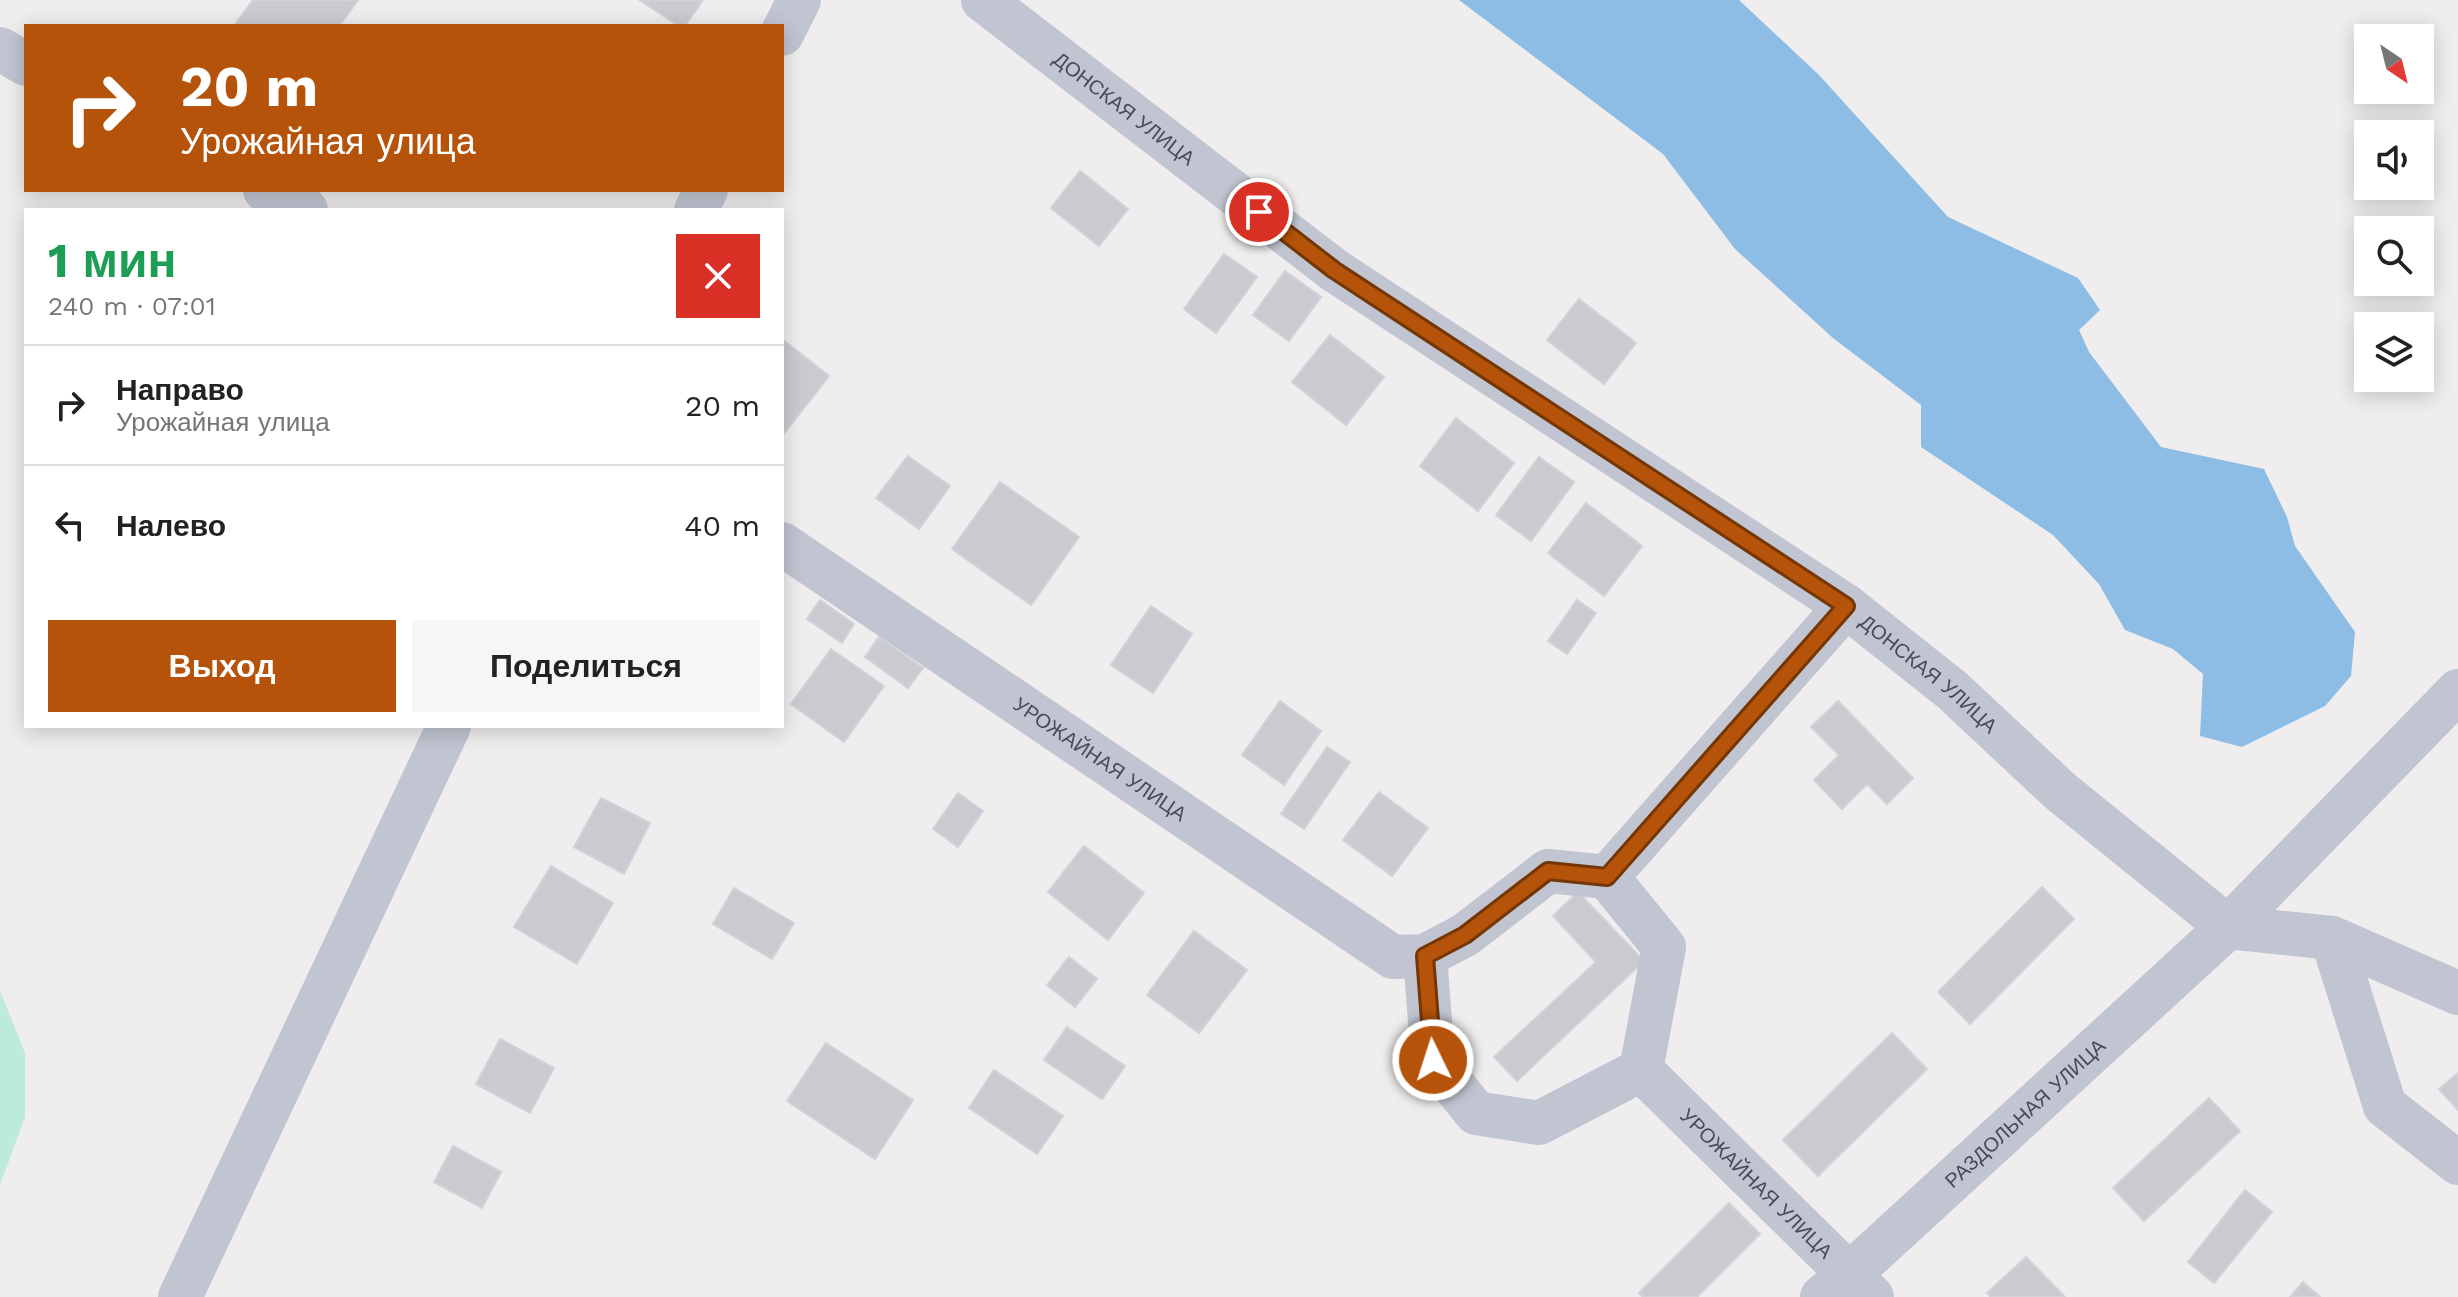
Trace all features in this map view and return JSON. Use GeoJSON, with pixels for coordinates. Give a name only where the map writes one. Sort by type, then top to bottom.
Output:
{"type":"FeatureCollection","features":[{"type":"Feature","properties":{"kind":"street"},"geometry":{"type":"LineString","coordinates":[[784,30],[799,0]]}},
{"type":"Feature","properties":{"kind":"street","name":"ДОНСКАЯ УЛИЦА"},"geometry":{"type":"LineString","coordinates":[[983,0],[1334,270],[1846,606],[1952,690],[2060,791],[2228,927]]}},
{"type":"Feature","properties":{"kind":"street"},"geometry":{"type":"LineString","coordinates":[[0,49],[24,63]]}},
{"type":"Feature","properties":{"kind":"street"},"geometry":{"type":"LineString","coordinates":[[269,192],[302,208]]}},
{"type":"Feature","properties":{"kind":"street","name":"УРОЖАЙНАЯ УЛИЦА"},"geometry":{"type":"LineString","coordinates":[[784,545],[1393,957],[1425,956]]}},
{"type":"Feature","properties":{"kind":"street"},"geometry":{"type":"LineString","coordinates":[[1607,877],[1846,606]]}},
{"type":"Feature","properties":{"kind":"street","name":"РАЗДОЛЬНАЯ УЛИЦА"},"geometry":{"type":"LineString","coordinates":[[1848,1289],[2228,927],[2458,691]]}},
{"type":"Feature","properties":{"kind":"street"},"geometry":{"type":"LineString","coordinates":[[180,1297],[448,728]]}},
{"type":"Feature","properties":{"kind":"street"},"geometry":{"type":"LineString","coordinates":[[1548,871],[1607,877],[1664,947],[1641,1070],[1539,1123],[1476,1113],[1433,1060],[1425,956],[1465,935],[1548,871]]}},
{"type":"Feature","properties":{"kind":"street"},"geometry":{"type":"LineString","coordinates":[[2228,927],[2332,938],[2458,993]]}},
{"type":"Feature","properties":{"kind":"street"},"geometry":{"type":"LineString","coordinates":[[2332,938],[2385,1106],[2458,1163]]}},
{"type":"Feature","properties":{"kind":"street","name":"УРОЖАЙНАЯ УЛИЦА"},"geometry":{"type":"LineString","coordinates":[[1641,1070],[1848,1289]]}},
{"type":"Feature","properties":{"kind":"green space"},"geometry":{"type":"Polygon","coordinates":[[[0,991],[25,1053],[25,1117],[0,1185],[0,991]]]}},
{"type":"Feature","properties":{"kind":"water"},"geometry":{"type":"Polygon","coordinates":[[[1459,0],[1739,0],[1819,75],[1948,217],[2078,278],[2100,310],[2079,330],[2089,352],[2161,447],[2264,469],[2287,517],[2295,546],[2355,632],[2351,676],[2325,706],[2242,747],[2200,736],[2203,674],[2173,649],[2125,630],[2099,584],[2053,535],[1921,447],[1921,405],[1833,338],[1735,249],[1663,154],[1459,0]]]}},
{"type":"Feature","properties":{"kind":"building"},"geometry":{"type":"Polygon","coordinates":[[[253,0],[358,0],[340,24],[235,24],[253,0]]]}},
{"type":"Feature","properties":{"kind":"building"},"geometry":{"type":"Polygon","coordinates":[[[703,0],[686,24],[676,24],[641,1],[703,0]]]}},
{"type":"Feature","properties":{"kind":"building"},"geometry":{"type":"Polygon","coordinates":[[[1080,171],[1128,209],[1099,246],[1051,208],[1080,171]]]}},
{"type":"Feature","properties":{"kind":"building"},"geometry":{"type":"Polygon","coordinates":[[[1224,254],[1257,277],[1216,333],[1184,309],[1224,254]]]}},
{"type":"Feature","properties":{"kind":"building"},"geometry":{"type":"Polygon","coordinates":[[[1285,271],[1321,297],[1289,341],[1253,315],[1285,271]]]}},
{"type":"Feature","properties":{"kind":"building"},"geometry":{"type":"Polygon","coordinates":[[[1579,299],[1636,343],[1604,384],[1547,340],[1579,299]]]}},
{"type":"Feature","properties":{"kind":"building"},"geometry":{"type":"Polygon","coordinates":[[[1330,335],[1384,377],[1346,425],[1292,382],[1330,335]]]}},
{"type":"Feature","properties":{"kind":"building"},"geometry":{"type":"Polygon","coordinates":[[[784,341],[829,376],[784,433],[784,341]]]}},
{"type":"Feature","properties":{"kind":"building"},"geometry":{"type":"Polygon","coordinates":[[[1456,418],[1514,463],[1478,511],[1420,466],[1456,418]]]}},
{"type":"Feature","properties":{"kind":"building"},"geometry":{"type":"Polygon","coordinates":[[[908,456],[950,486],[919,529],[876,498],[908,456]]]}},
{"type":"Feature","properties":{"kind":"building"},"geometry":{"type":"Polygon","coordinates":[[[1539,457],[1574,482],[1531,541],[1496,515],[1539,457]]]}},
{"type":"Feature","properties":{"kind":"building"},"geometry":{"type":"Polygon","coordinates":[[[1000,482],[1079,537],[1031,605],[952,549],[1000,482]]]}},
{"type":"Feature","properties":{"kind":"building"},"geometry":{"type":"Polygon","coordinates":[[[1586,503],[1642,546],[1604,596],[1548,553],[1586,503]]]}},
{"type":"Feature","properties":{"kind":"building"},"geometry":{"type":"Polygon","coordinates":[[[820,600],[854,624],[842,643],[807,619],[820,600]]]}},
{"type":"Feature","properties":{"kind":"building"},"geometry":{"type":"Polygon","coordinates":[[[1577,600],[1596,613],[1567,654],[1548,641],[1577,600]]]}},
{"type":"Feature","properties":{"kind":"building"},"geometry":{"type":"Polygon","coordinates":[[[1151,606],[1192,634],[1153,693],[1111,665],[1151,606]]]}},
{"type":"Feature","properties":{"kind":"building"},"geometry":{"type":"Polygon","coordinates":[[[879,637],[923,668],[908,688],[865,657],[879,637]]]}},
{"type":"Feature","properties":{"kind":"building"},"geometry":{"type":"Polygon","coordinates":[[[831,649],[884,686],[844,742],[791,704],[831,649]]]}},
{"type":"Feature","properties":{"kind":"building"},"geometry":{"type":"Polygon","coordinates":[[[1280,701],[1321,731],[1284,785],[1242,755],[1280,701]]]}},
{"type":"Feature","properties":{"kind":"building"},"geometry":{"type":"Polygon","coordinates":[[[1838,701],[1913,778],[1887,804],[1867,784],[1842,809],[1814,780],[1839,755],[1811,727],[1838,701]]]}},
{"type":"Feature","properties":{"kind":"building"},"geometry":{"type":"Polygon","coordinates":[[[1327,747],[1350,762],[1304,829],[1281,814],[1327,747]]]}},
{"type":"Feature","properties":{"kind":"building"},"geometry":{"type":"Polygon","coordinates":[[[1379,792],[1428,828],[1392,876],[1343,840],[1379,792]]]}},
{"type":"Feature","properties":{"kind":"building"},"geometry":{"type":"Polygon","coordinates":[[[958,793],[983,811],[958,847],[933,829],[958,793]]]}},
{"type":"Feature","properties":{"kind":"building"},"geometry":{"type":"Polygon","coordinates":[[[601,798],[650,823],[624,874],[574,847],[601,798]]]}},
{"type":"Feature","properties":{"kind":"building"},"geometry":{"type":"Polygon","coordinates":[[[1084,846],[1144,893],[1108,940],[1048,892],[1084,846]]]}},
{"type":"Feature","properties":{"kind":"building"},"geometry":{"type":"Polygon","coordinates":[[[551,866],[613,903],[577,964],[514,927],[551,866]]]}},
{"type":"Feature","properties":{"kind":"building"},"geometry":{"type":"Polygon","coordinates":[[[2042,887],[2074,919],[1970,1024],[1938,992],[2042,887]]]}},
{"type":"Feature","properties":{"kind":"building"},"geometry":{"type":"Polygon","coordinates":[[[734,888],[794,923],[772,959],[713,924],[734,888]]]}},
{"type":"Feature","properties":{"kind":"building"},"geometry":{"type":"Polygon","coordinates":[[[1578,892],[1644,961],[1517,1081],[1494,1057],[1596,962],[1553,916],[1578,892]]]}},
{"type":"Feature","properties":{"kind":"building"},"geometry":{"type":"Polygon","coordinates":[[[1194,931],[1247,970],[1199,1033],[1147,995],[1194,931]]]}},
{"type":"Feature","properties":{"kind":"building"},"geometry":{"type":"Polygon","coordinates":[[[1069,957],[1097,979],[1075,1007],[1047,985],[1069,957]]]}},
{"type":"Feature","properties":{"kind":"building"},"geometry":{"type":"Polygon","coordinates":[[[1067,1027],[1125,1066],[1102,1099],[1044,1060],[1067,1027]]]}},
{"type":"Feature","properties":{"kind":"building"},"geometry":{"type":"Polygon","coordinates":[[[1892,1033],[1927,1069],[1818,1176],[1783,1140],[1892,1033]]]}},
{"type":"Feature","properties":{"kind":"building"},"geometry":{"type":"Polygon","coordinates":[[[500,1039],[554,1068],[530,1113],[476,1084],[500,1039]]]}},
{"type":"Feature","properties":{"kind":"building"},"geometry":{"type":"Polygon","coordinates":[[[826,1043],[913,1100],[875,1159],[787,1101],[826,1043]]]}},
{"type":"Feature","properties":{"kind":"building"},"geometry":{"type":"Polygon","coordinates":[[[994,1070],[1063,1116],[1037,1154],[969,1108],[994,1070]]]}},
{"type":"Feature","properties":{"kind":"building"},"geometry":{"type":"Polygon","coordinates":[[[2458,1073],[2458,1110],[2439,1089],[2458,1073]]]}},
{"type":"Feature","properties":{"kind":"building"},"geometry":{"type":"Polygon","coordinates":[[[2209,1098],[2240,1131],[2144,1221],[2113,1188],[2209,1098]]]}},
{"type":"Feature","properties":{"kind":"building"},"geometry":{"type":"Polygon","coordinates":[[[453,1146],[501,1172],[482,1208],[434,1182],[453,1146]]]}},
{"type":"Feature","properties":{"kind":"building"},"geometry":{"type":"Polygon","coordinates":[[[2245,1190],[2272,1212],[2214,1283],[2188,1262],[2245,1190]]]}},
{"type":"Feature","properties":{"kind":"building"},"geometry":{"type":"Polygon","coordinates":[[[1729,1203],[1760,1234],[1697,1297],[1643,1297],[1639,1293],[1729,1203]]]}},
{"type":"Feature","properties":{"kind":"building"},"geometry":{"type":"Polygon","coordinates":[[[2026,1257],[2065,1297],[1991,1297],[1987,1293],[2026,1257]]]}},
{"type":"Feature","properties":{"kind":"building"},"geometry":{"type":"Polygon","coordinates":[[[2303,1282],[2320,1297],[2290,1297],[2303,1282]]]}},
{"type":"Feature","properties":{"kind":"route"},"geometry":{"type":"LineString","coordinates":[[1259,212],[1334,270],[1846,606],[1607,877],[1548,871],[1465,935],[1425,956],[1433,1060]]}}]}
